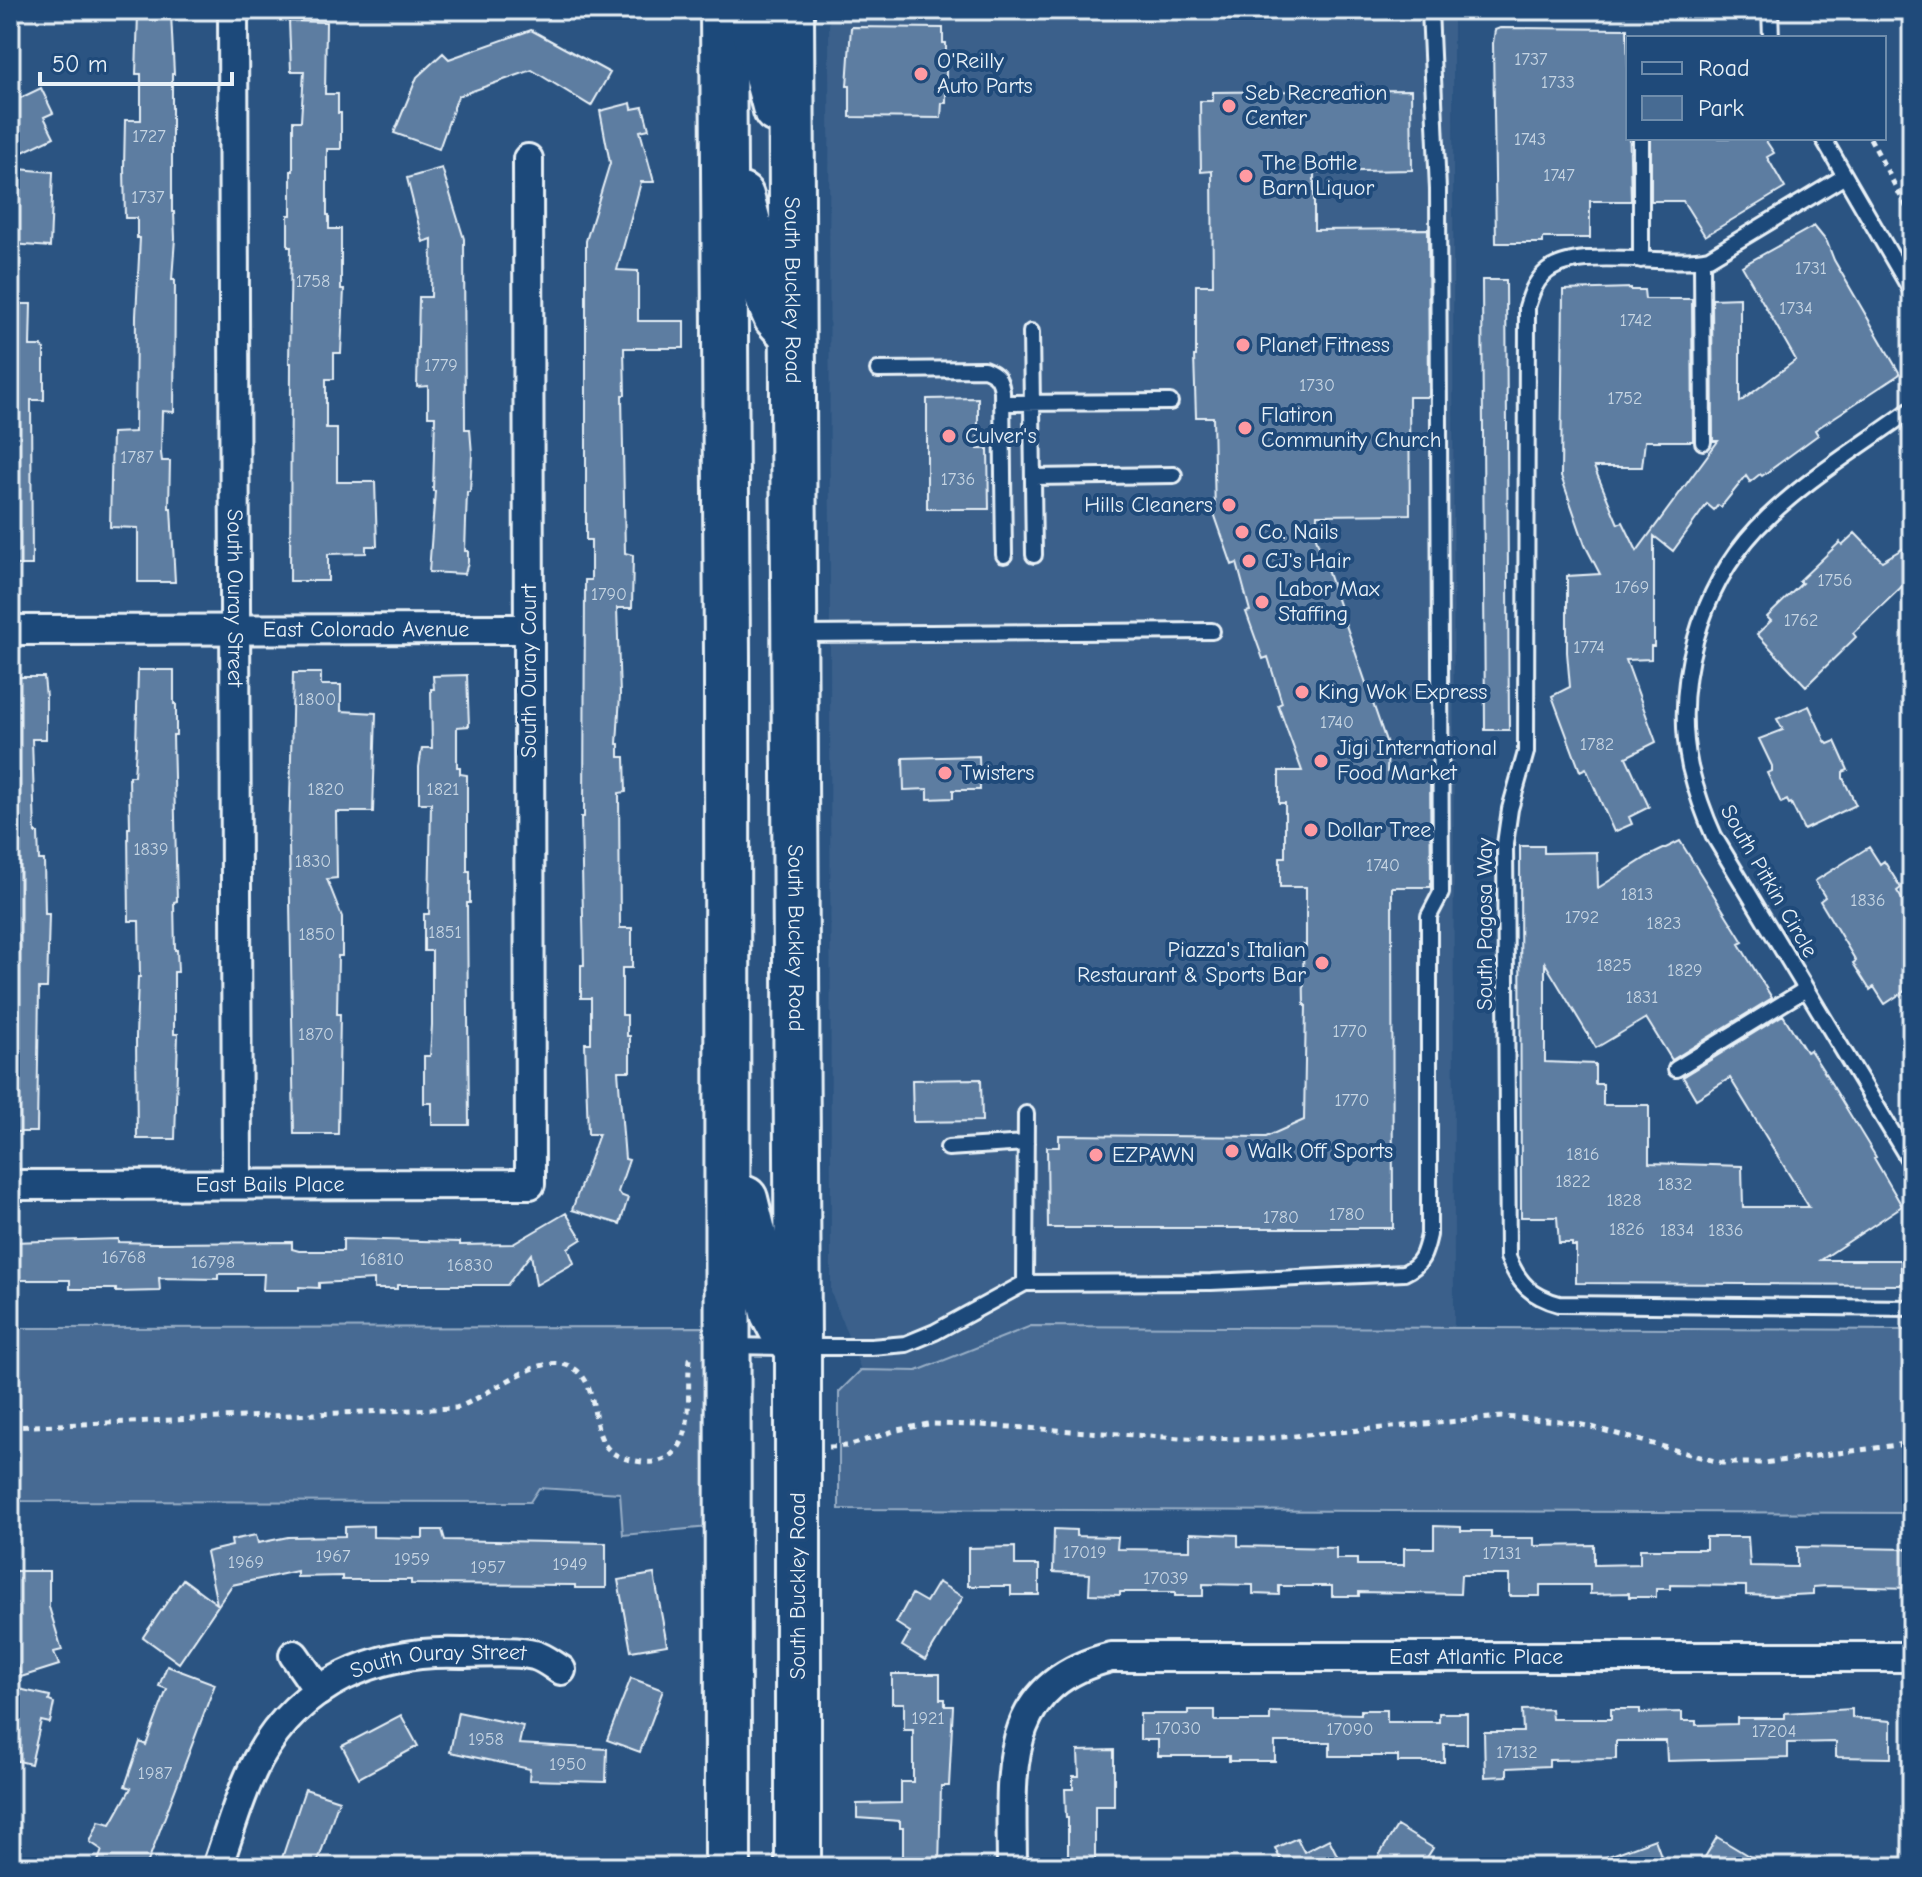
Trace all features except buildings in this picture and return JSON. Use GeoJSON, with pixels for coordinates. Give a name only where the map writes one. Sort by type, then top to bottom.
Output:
{"type":"FeatureCollection","features":[{"type":"Feature","properties":{"kind":"main road"},"geometry":{"type":"LineString","coordinates":[[723,10],[728,1130],[715,1350],[728,1867]]}},
{"type":"Feature","properties":{"kind":"main road"},"geometry":{"type":"LineString","coordinates":[[749,10],[779,122],[792,186]]}},
{"type":"Feature","properties":{"kind":"main road","name":"South Buckley Road"},"geometry":{"type":"LineString","coordinates":[[791,10],[798,1867]]}},
{"type":"Feature","properties":{"kind":"main road"},"geometry":{"type":"LineString","coordinates":[[724,140],[769,301],[781,324],[794,333]]}},
{"type":"Feature","properties":{"kind":"main road"},"geometry":{"type":"LineString","coordinates":[[728,1130],[773,1313],[782,1330],[798,1347]]}},
{"type":"Feature","properties":{"kind":"street","name":"South Ouray Street"},"geometry":{"type":"LineString","coordinates":[[233,10],[237,1184]]}},
{"type":"Feature","properties":{"kind":"street","name":"South Ouray Court"},"geometry":{"type":"LineString","coordinates":[[528,159],[530,1184]]}},
{"type":"Feature","properties":{"kind":"street","name":"East Colorado Avenue"},"geometry":{"type":"LineString","coordinates":[[10,630],[529,629]]}},
{"type":"Feature","properties":{"kind":"street","name":"East Bails Place"},"geometry":{"type":"LineString","coordinates":[[10,1185],[530,1184]]}},
{"type":"Feature","properties":{"kind":"street","name":"South Ouray Street"},"geometry":{"type":"LineString","coordinates":[[217,1867],[258,1759],[283,1724],[319,1691],[367,1665],[398,1655],[430,1651],[536,1655],[561,1670]]}},
{"type":"Feature","properties":{"kind":"street"},"geometry":{"type":"LineString","coordinates":[[294,1655],[319,1691]]}},
{"type":"Feature","properties":{"kind":"street","name":"East Atlantic Place"},"geometry":{"type":"LineString","coordinates":[[1012,1867],[1014,1754],[1020,1731],[1049,1687],[1071,1671],[1093,1662],[1129,1656],[1912,1657]]}},
{"type":"Feature","properties":{"kind":"lane"},"geometry":{"type":"LineString","coordinates":[[715,1350],[906,1344],[947,1326],[1025,1283],[1211,1282],[1404,1273],[1416,1268],[1425,1255],[1429,1235],[1429,916],[1441,893],[1438,190],[1430,10]]}},
{"type":"Feature","properties":{"kind":"lane"},"geometry":{"type":"LineString","coordinates":[[1770,10],[1771,36]]}},
{"type":"Feature","properties":{"kind":"lane"},"geometry":{"type":"LineString","coordinates":[[1641,140],[1641,260]]}},
{"type":"Feature","properties":{"kind":"lane"},"geometry":{"type":"LineString","coordinates":[[1824,140],[1912,292]]}},
{"type":"Feature","properties":{"kind":"lane","name":"South Pagosa Way"},"geometry":{"type":"LineString","coordinates":[[1845,176],[1709,258],[1577,259],[1558,264],[1545,272],[1533,287],[1527,307],[1526,752],[1510,809],[1505,844],[1508,1257],[1515,1274],[1527,1289],[1542,1299],[1559,1304],[1912,1308]]}},
{"type":"Feature","properties":{"kind":"lane"},"geometry":{"type":"LineString","coordinates":[[1702,260],[1703,442]]}},
{"type":"Feature","properties":{"kind":"lane"},"geometry":{"type":"LineString","coordinates":[[1031,332],[1034,555]]}},
{"type":"Feature","properties":{"kind":"lane"},"geometry":{"type":"LineString","coordinates":[[878,370],[984,369],[1000,379],[1004,555]]}},
{"type":"Feature","properties":{"kind":"lane"},"geometry":{"type":"LineString","coordinates":[[1002,403],[1170,402]]}},
{"type":"Feature","properties":{"kind":"lane","name":"South Pitkin Circle"},"geometry":{"type":"LineString","coordinates":[[1912,409],[1782,504],[1755,530],[1730,564],[1711,597],[1697,636],[1687,679],[1685,723],[1690,765],[1700,804],[1714,836],[1912,1165]]}},
{"type":"Feature","properties":{"kind":"lane"},"geometry":{"type":"LineString","coordinates":[[1033,477],[1174,475]]}},
{"type":"Feature","properties":{"kind":"lane"},"geometry":{"type":"LineString","coordinates":[[795,634],[1212,631]]}},
{"type":"Feature","properties":{"kind":"lane","name":"South Pitkin Circle"},"geometry":{"type":"LineString","coordinates":[[1676,1069],[1806,989]]}},
{"type":"Feature","properties":{"kind":"lane"},"geometry":{"type":"LineString","coordinates":[[1025,1283],[1026,1114]]}},
{"type":"Feature","properties":{"kind":"lane"},"geometry":{"type":"LineString","coordinates":[[948,1148],[1026,1143]]}},
{"type":"Feature","properties":{"kind":"path"},"geometry":{"type":"LineString","coordinates":[[1871,140],[1912,218]]}},
{"type":"Feature","properties":{"kind":"path"},"geometry":{"type":"LineString","coordinates":[[10,1427],[456,1408],[473,1402],[532,1369],[554,1363],[570,1367],[588,1385],[597,1427],[606,1447],[625,1459],[651,1462],[671,1456],[683,1441],[690,1359],[715,1350]]}},
{"type":"Feature","properties":{"kind":"path"},"geometry":{"type":"LineString","coordinates":[[821,1446],[848,1446],[897,1430],[928,1424],[1180,1438],[1262,1439],[1502,1417],[1588,1426],[1722,1463],[1764,1463],[1912,1443]]}},
{"type":"Feature","properties":{"kind":"shaded area"},"geometry":{"type":"Polygon","coordinates":[[[829,10],[1453,10],[1454,1327],[1031,1326],[917,1371],[861,1370],[831,1292],[829,10]]]}},
{"type":"Feature","properties":{"kind":"green space"},"geometry":{"type":"Polygon","coordinates":[[[1031,1326],[1912,1330],[1912,1513],[839,1509],[839,1392],[861,1370],[917,1371],[1031,1326]]]}},
{"type":"Feature","properties":{"kind":"green space"},"geometry":{"type":"Polygon","coordinates":[[[710,1327],[709,1527],[623,1535],[620,1493],[539,1488],[530,1502],[10,1501],[10,1328],[710,1327]]]}},
{"type":"Feature","properties":{"kind":"place","name":"O'Reilly Auto Parts"},"geometry":{"type":"Point","coordinates":[921,74]}},
{"type":"Feature","properties":{"kind":"place","name":"Seb Recreation Center"},"geometry":{"type":"Point","coordinates":[1229,106]}},
{"type":"Feature","properties":{"kind":"place","name":"The Bottle Barn Liquor"},"geometry":{"type":"Point","coordinates":[1246,176]}},
{"type":"Feature","properties":{"kind":"place","name":"Planet Fitness"},"geometry":{"type":"Point","coordinates":[1243,345]}},
{"type":"Feature","properties":{"kind":"place","name":"Flatiron Community Church"},"geometry":{"type":"Point","coordinates":[1245,428]}},
{"type":"Feature","properties":{"kind":"place","name":"Culver's"},"geometry":{"type":"Point","coordinates":[949,436]}},
{"type":"Feature","properties":{"kind":"place","name":"Hills Cleaners"},"geometry":{"type":"Point","coordinates":[1229,505]}},
{"type":"Feature","properties":{"kind":"place","name":"Co. Nails"},"geometry":{"type":"Point","coordinates":[1242,532]}},
{"type":"Feature","properties":{"kind":"place","name":"CJ's Hair"},"geometry":{"type":"Point","coordinates":[1249,561]}},
{"type":"Feature","properties":{"kind":"place","name":"Labor Max Staffing"},"geometry":{"type":"Point","coordinates":[1262,602]}},
{"type":"Feature","properties":{"kind":"place","name":"King Wok Express"},"geometry":{"type":"Point","coordinates":[1302,692]}},
{"type":"Feature","properties":{"kind":"place","name":"Jigi International Food Market"},"geometry":{"type":"Point","coordinates":[1321,761]}},
{"type":"Feature","properties":{"kind":"place","name":"Twisters"},"geometry":{"type":"Point","coordinates":[945,773]}},
{"type":"Feature","properties":{"kind":"place","name":"Dollar Tree"},"geometry":{"type":"Point","coordinates":[1311,830]}},
{"type":"Feature","properties":{"kind":"place","name":"Piazza's Italian Restaurant & Sports Bar"},"geometry":{"type":"Point","coordinates":[1322,963]}},
{"type":"Feature","properties":{"kind":"place","name":"Walk Off Sports"},"geometry":{"type":"Point","coordinates":[1232,1151]}},
{"type":"Feature","properties":{"kind":"place","name":"EZPAWN"},"geometry":{"type":"Point","coordinates":[1096,1155]}}]}
